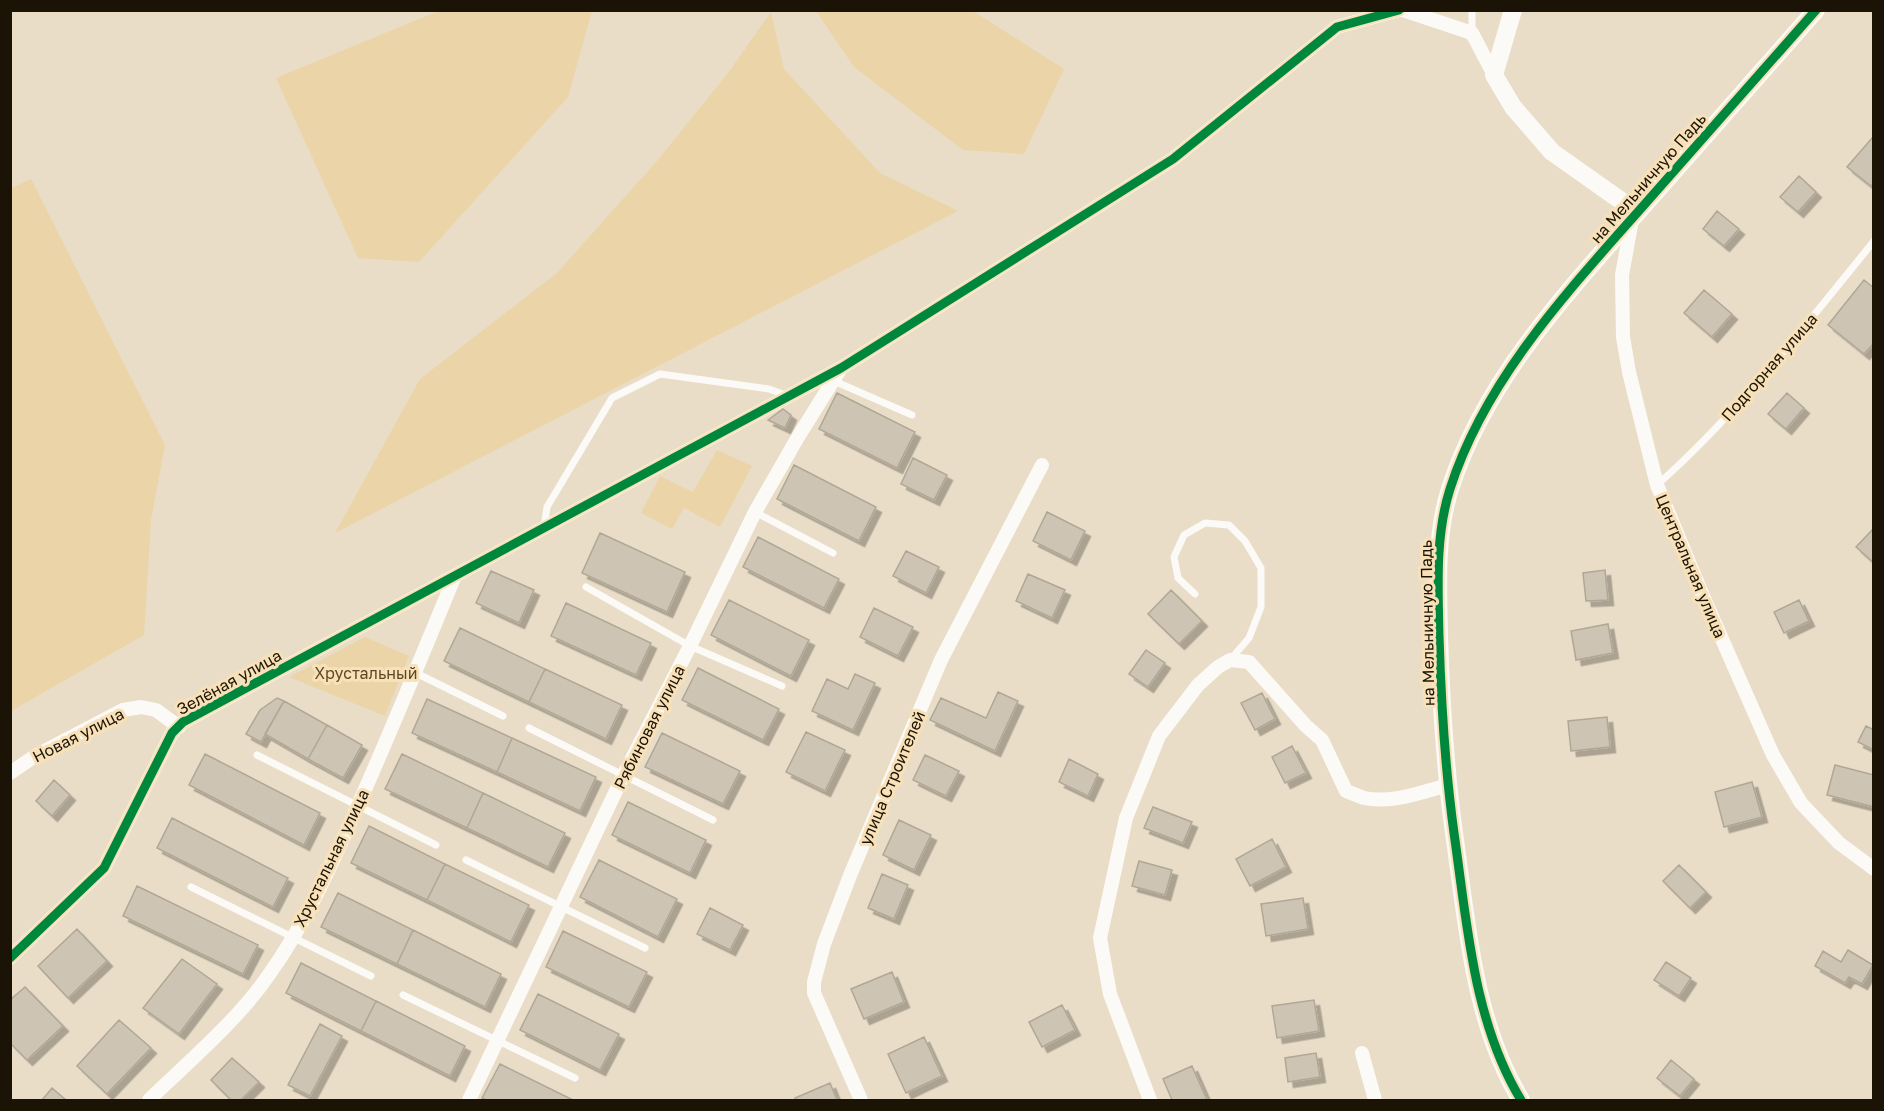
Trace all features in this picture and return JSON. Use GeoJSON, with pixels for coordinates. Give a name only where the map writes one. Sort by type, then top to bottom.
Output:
{"type":"FeatureCollection","features":[{"type":"Feature","properties":{"kind":"street"},"geometry":{"type":"LineString","coordinates":[[1401,10],[1472,33],[1513,107],[1552,152],[1635,215]]}},
{"type":"Feature","properties":{"kind":"street","name":"Зелёная улица"},"geometry":{"type":"LineString","coordinates":[[10,958],[104,868],[172,733],[183,722],[841,368],[1173,159],[1337,27],[1401,10]]}},
{"type":"Feature","properties":{"kind":"street"},"geometry":{"type":"LineString","coordinates":[[1494,75],[1513,10]]}},
{"type":"Feature","properties":{"kind":"street","name":"на Мельничную Падь"},"geometry":{"type":"LineString","coordinates":[[1521,1101],[1505,1070],[1488,1024],[1478,984],[1471,953],[1448,785],[1438,586],[1441,530],[1450,489],[1469,441],[1493,396],[1525,347],[1564,297],[1816,10]]}},
{"type":"Feature","properties":{"kind":"street","name":"Центральная улица"},"geometry":{"type":"LineString","coordinates":[[1635,215],[1622,275],[1623,337],[1629,372],[1657,485],[1773,755],[1801,803],[1839,843],[1874,869]]}},
{"type":"Feature","properties":{"kind":"street","name":"Рябиновая улица"},"geometry":{"type":"LineString","coordinates":[[470,1098],[624,774],[755,512],[841,368]]}},
{"type":"Feature","properties":{"kind":"street","name":"улица Строителей"},"geometry":{"type":"LineString","coordinates":[[861,1101],[814,993],[814,982],[824,944],[851,873],[942,660],[1042,465]]}},
{"type":"Feature","properties":{"kind":"street","name":"Хрустальная улица"},"geometry":{"type":"LineString","coordinates":[[149,1101],[247,1004],[293,936],[357,807],[416,673],[454,578]]}},
{"type":"Feature","properties":{"kind":"street"},"geometry":{"type":"LineString","coordinates":[[1150,1101],[1110,994],[1100,938],[1126,818],[1159,736],[1198,685],[1218,667],[1230,660],[1249,662],[1306,726],[1322,740],[1346,791],[1364,798],[1385,799],[1448,785]]}},
{"type":"Feature","properties":{"kind":"street","name":"Новая улица"},"geometry":{"type":"LineString","coordinates":[[10,773],[35,756],[123,710],[141,707],[156,710],[178,727]]}},
{"type":"Feature","properties":{"kind":"street"},"geometry":{"type":"LineString","coordinates":[[1362,1053],[1375,1101]]}},
{"type":"Feature","properties":{"kind":"lane"},"geometry":{"type":"LineString","coordinates":[[1472,10],[1472,33]]}},
{"type":"Feature","properties":{"kind":"lane","name":"Подгорная улица"},"geometry":{"type":"LineString","coordinates":[[1657,485],[1694,453],[1758,384],[1874,241]]}},
{"type":"Feature","properties":{"kind":"lane"},"geometry":{"type":"LineString","coordinates":[[544,529],[547,507],[612,398],[660,374],[769,389],[789,396]]}},
{"type":"Feature","properties":{"kind":"lane"},"geometry":{"type":"LineString","coordinates":[[834,381],[912,415]]}},
{"type":"Feature","properties":{"kind":"lane"},"geometry":{"type":"LineString","coordinates":[[755,512],[833,553]]}},
{"type":"Feature","properties":{"kind":"lane"},"geometry":{"type":"LineString","coordinates":[[1195,594],[1178,578],[1174,557],[1184,535],[1205,523],[1229,525],[1245,541],[1262,568],[1261,607],[1249,638],[1230,660]]}},
{"type":"Feature","properties":{"kind":"lane"},"geometry":{"type":"LineString","coordinates":[[586,587],[690,646],[782,686]]}},
{"type":"Feature","properties":{"kind":"lane"},"geometry":{"type":"LineString","coordinates":[[416,673],[503,716]]}},
{"type":"Feature","properties":{"kind":"lane"},"geometry":{"type":"LineString","coordinates":[[529,728],[713,820]]}},
{"type":"Feature","properties":{"kind":"lane"},"geometry":{"type":"LineString","coordinates":[[257,755],[436,845]]}},
{"type":"Feature","properties":{"kind":"lane"},"geometry":{"type":"LineString","coordinates":[[466,860],[645,948]]}},
{"type":"Feature","properties":{"kind":"lane"},"geometry":{"type":"LineString","coordinates":[[191,887],[371,975]]}},
{"type":"Feature","properties":{"kind":"lane"},"geometry":{"type":"LineString","coordinates":[[403,994],[575,1078]]}},
{"type":"Feature","properties":{"kind":"green space"},"geometry":{"type":"Polygon","coordinates":[[[441,10],[592,11],[568,97],[419,262],[358,258],[276,78],[441,10]]]}},
{"type":"Feature","properties":{"kind":"green space"},"geometry":{"type":"Polygon","coordinates":[[[816,11],[973,11],[1064,69],[1024,154],[963,150],[854,67],[816,11]]]}},
{"type":"Feature","properties":{"kind":"green space"},"geometry":{"type":"Polygon","coordinates":[[[771,12],[784,69],[880,173],[958,211],[335,533],[420,379],[557,273],[657,161],[728,73],[771,12]]]}},
{"type":"Feature","properties":{"kind":"green space"},"geometry":{"type":"Polygon","coordinates":[[[31,179],[165,445],[151,520],[144,635],[11,711],[10,189],[31,179]]]}},
{"type":"Feature","properties":{"kind":"green space"},"geometry":{"type":"Polygon","coordinates":[[[717,450],[752,466],[720,527],[684,508],[672,529],[641,513],[660,476],[693,492],[717,450]]]}},
{"type":"Feature","properties":{"kind":"green space","name":"Хрустальный"},"geometry":{"type":"Polygon","coordinates":[[[365,637],[409,656],[385,716],[289,677],[365,637]]]}},
{"type":"Feature","properties":{"kind":"building"},"geometry":{"type":"Polygon","coordinates":[[[1872,138],[1874,140],[1874,183],[1871,186],[1847,167],[1872,138]]]}},
{"type":"Feature","properties":{"kind":"building"},"geometry":{"type":"Polygon","coordinates":[[[1799,176],[1816,192],[1798,212],[1780,197],[1799,176]]]}},
{"type":"Feature","properties":{"kind":"building"},"geometry":{"type":"Polygon","coordinates":[[[1717,211],[1739,229],[1724,246],[1703,229],[1717,211]]]}},
{"type":"Feature","properties":{"kind":"building"},"geometry":{"type":"Polygon","coordinates":[[[1864,280],[1874,288],[1874,343],[1864,354],[1828,325],[1864,280]]]}},
{"type":"Feature","properties":{"kind":"building"},"geometry":{"type":"Polygon","coordinates":[[[1704,290],[1732,314],[1712,337],[1684,313],[1704,290]]]}},
{"type":"Feature","properties":{"kind":"building"},"geometry":{"type":"Polygon","coordinates":[[[837,393],[915,432],[897,468],[819,429],[837,393]]]}},
{"type":"Feature","properties":{"kind":"building"},"geometry":{"type":"Polygon","coordinates":[[[1787,393],[1804,408],[1786,429],[1768,414],[1787,393]]]}},
{"type":"Feature","properties":{"kind":"building"},"geometry":{"type":"Polygon","coordinates":[[[783,409],[791,415],[785,428],[768,420],[783,409]]]}},
{"type":"Feature","properties":{"kind":"building"},"geometry":{"type":"Polygon","coordinates":[[[913,458],[947,475],[934,500],[901,484],[913,458]]]}},
{"type":"Feature","properties":{"kind":"building"},"geometry":{"type":"Polygon","coordinates":[[[794,465],[876,507],[859,541],[777,499],[794,465]]]}},
{"type":"Feature","properties":{"kind":"building"},"geometry":{"type":"Polygon","coordinates":[[[1047,512],[1085,531],[1071,560],[1033,541],[1047,512]]]}},
{"type":"Feature","properties":{"kind":"building"},"geometry":{"type":"Polygon","coordinates":[[[1874,528],[1874,563],[1856,547],[1874,528]]]}},
{"type":"Feature","properties":{"kind":"building"},"geometry":{"type":"Polygon","coordinates":[[[600,533],[685,572],[667,612],[582,573],[600,533]]]}},
{"type":"Feature","properties":{"kind":"building"},"geometry":{"type":"Polygon","coordinates":[[[758,537],[839,579],[824,608],[743,567],[758,537]]]}},
{"type":"Feature","properties":{"kind":"building"},"geometry":{"type":"Polygon","coordinates":[[[906,551],[939,567],[926,593],[893,576],[906,551]]]}},
{"type":"Feature","properties":{"kind":"building"},"geometry":{"type":"Polygon","coordinates":[[[1605,570],[1608,600],[1586,601],[1583,573],[1605,570]]]}},
{"type":"Feature","properties":{"kind":"building"},"geometry":{"type":"Polygon","coordinates":[[[491,571],[534,590],[519,623],[476,603],[491,571]]]}},
{"type":"Feature","properties":{"kind":"building"},"geometry":{"type":"Polygon","coordinates":[[[1028,574],[1065,590],[1052,618],[1016,601],[1028,574]]]}},
{"type":"Feature","properties":{"kind":"building"},"geometry":{"type":"Polygon","coordinates":[[[1171,590],[1202,621],[1179,644],[1148,614],[1171,590]]]}},
{"type":"Feature","properties":{"kind":"building"},"geometry":{"type":"Polygon","coordinates":[[[729,600],[809,640],[791,676],[711,635],[729,600]]]}},
{"type":"Feature","properties":{"kind":"building"},"geometry":{"type":"Polygon","coordinates":[[[1799,600],[1809,621],[1784,633],[1774,612],[1799,600]]]}},
{"type":"Feature","properties":{"kind":"building"},"geometry":{"type":"Polygon","coordinates":[[[566,603],[651,643],[636,675],[551,636],[566,603]]]}},
{"type":"Feature","properties":{"kind":"building"},"geometry":{"type":"Polygon","coordinates":[[[874,608],[913,627],[898,656],[860,637],[874,608]]]}},
{"type":"Feature","properties":{"kind":"building"},"geometry":{"type":"Polygon","coordinates":[[[1608,624],[1613,653],[1576,660],[1571,631],[1608,624]]]}},
{"type":"Feature","properties":{"kind":"building"},"geometry":{"type":"Polygon","coordinates":[[[460,628],[545,669],[529,702],[444,661],[460,628]]]}},
{"type":"Feature","properties":{"kind":"building"},"geometry":{"type":"Polygon","coordinates":[[[1146,650],[1165,663],[1148,687],[1129,674],[1146,650]]]}},
{"type":"Feature","properties":{"kind":"building"},"geometry":{"type":"Polygon","coordinates":[[[698,668],[779,709],[763,740],[682,700],[698,668]]]}},
{"type":"Feature","properties":{"kind":"building"},"geometry":{"type":"Polygon","coordinates":[[[545,669],[622,705],[606,739],[529,702],[545,669]]]}},
{"type":"Feature","properties":{"kind":"building"},"geometry":{"type":"Polygon","coordinates":[[[855,674],[875,683],[853,730],[812,711],[827,679],[848,689],[855,674]]]}},
{"type":"Feature","properties":{"kind":"building"},"geometry":{"type":"Polygon","coordinates":[[[998,692],[1018,701],[995,751],[930,720],[941,698],[986,718],[998,692]]]}},
{"type":"Feature","properties":{"kind":"building"},"geometry":{"type":"Polygon","coordinates":[[[1262,693],[1275,719],[1255,730],[1241,703],[1262,693]]]}},
{"type":"Feature","properties":{"kind":"building"},"geometry":{"type":"Polygon","coordinates":[[[277,698],[284,701],[261,742],[246,734],[260,710],[277,698]]]}},
{"type":"Feature","properties":{"kind":"building"},"geometry":{"type":"Polygon","coordinates":[[[427,699],[512,738],[497,772],[412,733],[427,699]]]}},
{"type":"Feature","properties":{"kind":"building"},"geometry":{"type":"Polygon","coordinates":[[[284,701],[327,725],[308,759],[265,734],[284,701]]]}},
{"type":"Feature","properties":{"kind":"building"},"geometry":{"type":"Polygon","coordinates":[[[1607,717],[1610,747],[1571,751],[1568,721],[1607,717]]]}},
{"type":"Feature","properties":{"kind":"building"},"geometry":{"type":"Polygon","coordinates":[[[327,725],[362,745],[343,778],[308,759],[327,725]]]}},
{"type":"Feature","properties":{"kind":"building"},"geometry":{"type":"Polygon","coordinates":[[[1866,726],[1874,730],[1874,750],[1858,742],[1866,726]]]}},
{"type":"Feature","properties":{"kind":"building"},"geometry":{"type":"Polygon","coordinates":[[[806,732],[845,750],[825,791],[786,772],[806,732]]]}},
{"type":"Feature","properties":{"kind":"building"},"geometry":{"type":"Polygon","coordinates":[[[662,733],[740,771],[723,804],[645,767],[662,733]]]}},
{"type":"Feature","properties":{"kind":"building"},"geometry":{"type":"Polygon","coordinates":[[[512,738],[596,777],[580,811],[497,772],[512,738]]]}},
{"type":"Feature","properties":{"kind":"building"},"geometry":{"type":"Polygon","coordinates":[[[1292,746],[1306,773],[1285,783],[1272,757],[1292,746]]]}},
{"type":"Feature","properties":{"kind":"building"},"geometry":{"type":"Polygon","coordinates":[[[205,754],[320,813],[304,845],[189,785],[205,754]]]}},
{"type":"Feature","properties":{"kind":"building"},"geometry":{"type":"Polygon","coordinates":[[[402,754],[483,793],[467,828],[385,789],[402,754]]]}},
{"type":"Feature","properties":{"kind":"building"},"geometry":{"type":"Polygon","coordinates":[[[925,755],[959,771],[946,796],[913,780],[925,755]]]}},
{"type":"Feature","properties":{"kind":"building"},"geometry":{"type":"Polygon","coordinates":[[[1069,759],[1098,774],[1088,796],[1059,782],[1069,759]]]}},
{"type":"Feature","properties":{"kind":"building"},"geometry":{"type":"Polygon","coordinates":[[[1835,765],[1874,775],[1874,807],[1827,795],[1835,765]]]}},
{"type":"Feature","properties":{"kind":"building"},"geometry":{"type":"Polygon","coordinates":[[[54,780],[70,795],[52,816],[36,801],[54,780]]]}},
{"type":"Feature","properties":{"kind":"building"},"geometry":{"type":"Polygon","coordinates":[[[1752,782],[1762,817],[1724,827],[1715,792],[1752,782]]]}},
{"type":"Feature","properties":{"kind":"building"},"geometry":{"type":"Polygon","coordinates":[[[483,793],[565,833],[548,867],[467,828],[483,793]]]}},
{"type":"Feature","properties":{"kind":"building"},"geometry":{"type":"Polygon","coordinates":[[[628,802],[706,840],[690,873],[612,835],[628,802]]]}},
{"type":"Feature","properties":{"kind":"building"},"geometry":{"type":"Polygon","coordinates":[[[1153,807],[1192,822],[1183,843],[1144,828],[1153,807]]]}},
{"type":"Feature","properties":{"kind":"building"},"geometry":{"type":"Polygon","coordinates":[[[172,818],[288,878],[273,907],[157,848],[172,818]]]}},
{"type":"Feature","properties":{"kind":"building"},"geometry":{"type":"Polygon","coordinates":[[[899,820],[931,835],[914,870],[883,855],[899,820]]]}},
{"type":"Feature","properties":{"kind":"building"},"geometry":{"type":"Polygon","coordinates":[[[369,826],[445,864],[427,900],[351,863],[369,826]]]}},
{"type":"Feature","properties":{"kind":"building"},"geometry":{"type":"Polygon","coordinates":[[[1272,839],[1286,867],[1250,886],[1236,859],[1272,839]]]}},
{"type":"Feature","properties":{"kind":"building"},"geometry":{"type":"Polygon","coordinates":[[[599,860],[677,899],[658,937],[580,897],[599,860]]]}},
{"type":"Feature","properties":{"kind":"building"},"geometry":{"type":"Polygon","coordinates":[[[1139,861],[1172,870],[1165,895],[1132,886],[1139,861]]]}},
{"type":"Feature","properties":{"kind":"building"},"geometry":{"type":"Polygon","coordinates":[[[445,864],[529,905],[511,942],[427,900],[445,864]]]}},
{"type":"Feature","properties":{"kind":"building"},"geometry":{"type":"Polygon","coordinates":[[[1679,865],[1706,892],[1690,908],[1663,881],[1679,865]]]}},
{"type":"Feature","properties":{"kind":"building"},"geometry":{"type":"Polygon","coordinates":[[[882,874],[908,885],[894,919],[868,908],[882,874]]]}},
{"type":"Feature","properties":{"kind":"building"},"geometry":{"type":"Polygon","coordinates":[[[137,886],[258,945],[243,974],[123,916],[137,886]]]}},
{"type":"Feature","properties":{"kind":"building"},"geometry":{"type":"Polygon","coordinates":[[[338,893],[413,930],[397,964],[321,927],[338,893]]]}},
{"type":"Feature","properties":{"kind":"building"},"geometry":{"type":"Polygon","coordinates":[[[1303,898],[1308,929],[1266,936],[1261,904],[1303,898]]]}},
{"type":"Feature","properties":{"kind":"building"},"geometry":{"type":"Polygon","coordinates":[[[710,908],[743,925],[730,950],[697,934],[710,908]]]}},
{"type":"Feature","properties":{"kind":"building"},"geometry":{"type":"Polygon","coordinates":[[[77,929],[107,961],[68,998],[38,966],[77,929]]]}},
{"type":"Feature","properties":{"kind":"building"},"geometry":{"type":"Polygon","coordinates":[[[413,930],[501,974],[485,1007],[397,964],[413,930]]]}},
{"type":"Feature","properties":{"kind":"building"},"geometry":{"type":"Polygon","coordinates":[[[563,931],[647,972],[629,1007],[546,967],[563,931]]]}},
{"type":"Feature","properties":{"kind":"building"},"geometry":{"type":"Polygon","coordinates":[[[1848,950],[1873,965],[1862,984],[1849,977],[1845,983],[1815,966],[1823,951],[1841,962],[1848,950]]]}},
{"type":"Feature","properties":{"kind":"building"},"geometry":{"type":"Polygon","coordinates":[[[182,959],[217,984],[179,1034],[143,1008],[182,959]]]}},
{"type":"Feature","properties":{"kind":"building"},"geometry":{"type":"Polygon","coordinates":[[[1666,962],[1691,978],[1679,996],[1654,980],[1666,962]]]}},
{"type":"Feature","properties":{"kind":"building"},"geometry":{"type":"Polygon","coordinates":[[[301,963],[376,1001],[361,1031],[286,993],[301,963]]]}},
{"type":"Feature","properties":{"kind":"building"},"geometry":{"type":"Polygon","coordinates":[[[892,972],[904,1002],[864,1019],[851,989],[892,972]]]}},
{"type":"Feature","properties":{"kind":"building"},"geometry":{"type":"Polygon","coordinates":[[[25,987],[63,1026],[27,1060],[10,1043],[10,1000],[25,987]]]}},
{"type":"Feature","properties":{"kind":"building"},"geometry":{"type":"Polygon","coordinates":[[[538,994],[619,1034],[600,1070],[520,1030],[538,994]]]}},
{"type":"Feature","properties":{"kind":"building"},"geometry":{"type":"Polygon","coordinates":[[[1314,1000],[1319,1031],[1277,1038],[1272,1006],[1314,1000]]]}},
{"type":"Feature","properties":{"kind":"building"},"geometry":{"type":"Polygon","coordinates":[[[376,1001],[465,1046],[450,1076],[361,1031],[376,1001]]]}},
{"type":"Feature","properties":{"kind":"building"},"geometry":{"type":"Polygon","coordinates":[[[1062,1005],[1075,1030],[1042,1047],[1029,1022],[1062,1005]]]}},
{"type":"Feature","properties":{"kind":"building"},"geometry":{"type":"Polygon","coordinates":[[[119,1020],[151,1048],[107,1094],[77,1066],[119,1020]]]}},
{"type":"Feature","properties":{"kind":"building"},"geometry":{"type":"Polygon","coordinates":[[[320,1024],[342,1036],[310,1096],[288,1085],[320,1024]]]}},
{"type":"Feature","properties":{"kind":"building"},"geometry":{"type":"Polygon","coordinates":[[[924,1037],[942,1076],[906,1093],[888,1054],[924,1037]]]}},
{"type":"Feature","properties":{"kind":"building"},"geometry":{"type":"Polygon","coordinates":[[[1316,1053],[1320,1077],[1288,1082],[1285,1058],[1316,1053]]]}},
{"type":"Feature","properties":{"kind":"building"},"geometry":{"type":"Polygon","coordinates":[[[232,1058],[259,1082],[241,1100],[231,1100],[211,1080],[232,1058]]]}},
{"type":"Feature","properties":{"kind":"building"},"geometry":{"type":"Polygon","coordinates":[[[1671,1060],[1694,1079],[1680,1096],[1657,1078],[1671,1060]]]}},
{"type":"Feature","properties":{"kind":"building"},"geometry":{"type":"Polygon","coordinates":[[[500,1064],[573,1100],[487,1100],[482,1098],[500,1064]]]}},
{"type":"Feature","properties":{"kind":"building"},"geometry":{"type":"Polygon","coordinates":[[[1192,1066],[1207,1100],[1172,1100],[1163,1079],[1192,1066]]]}},
{"type":"Feature","properties":{"kind":"building"},"geometry":{"type":"Polygon","coordinates":[[[830,1083],[837,1100],[797,1100],[795,1098],[830,1083]]]}},
{"type":"Feature","properties":{"kind":"building"},"geometry":{"type":"Polygon","coordinates":[[[52,1088],[66,1100],[42,1100],[52,1088]]]}},
{"type":"Feature","properties":{"kind":"cycle path"},"geometry":{"type":"LineString","coordinates":[[10,958],[104,868],[172,733],[183,722],[841,368],[1173,159],[1337,27],[1399,10]]}},
{"type":"Feature","properties":{"kind":"cycle path"},"geometry":{"type":"LineString","coordinates":[[1521,1100],[1505,1069],[1482,1004],[1468,936],[1451,809],[1442,710],[1438,599],[1440,543],[1445,507],[1465,449],[1485,410],[1507,373],[1532,338],[1587,270],[1816,10]]}}]}
